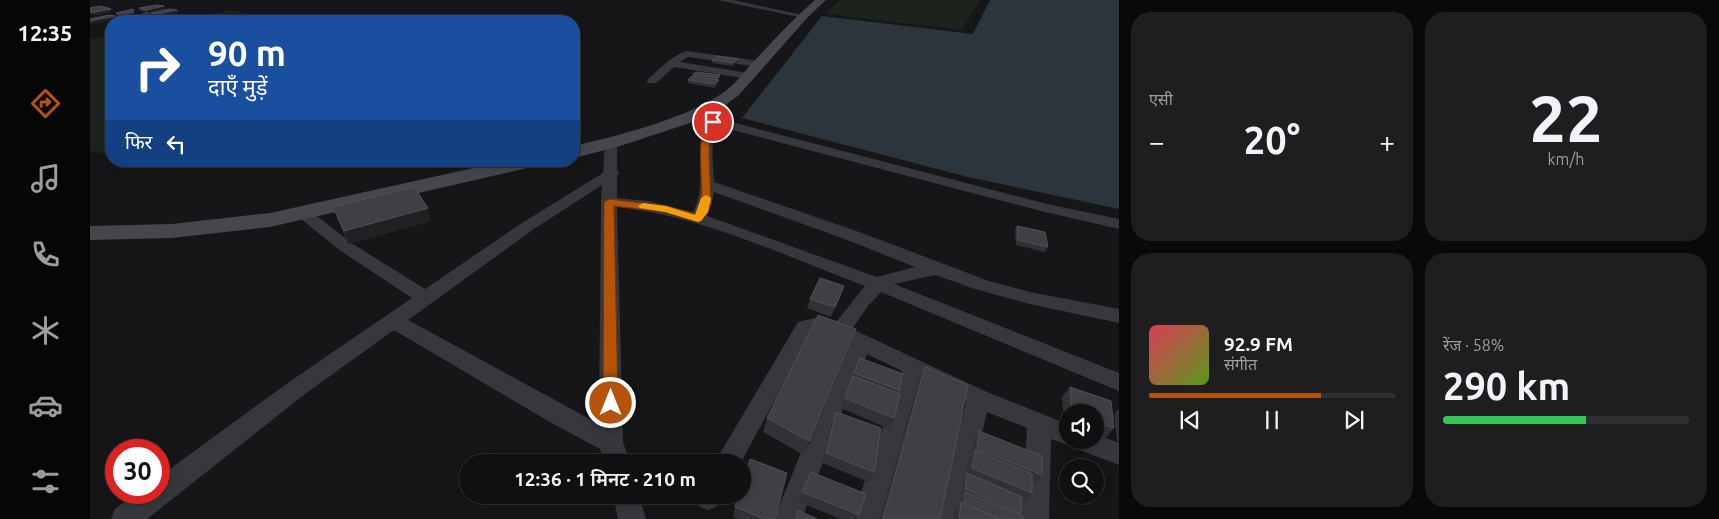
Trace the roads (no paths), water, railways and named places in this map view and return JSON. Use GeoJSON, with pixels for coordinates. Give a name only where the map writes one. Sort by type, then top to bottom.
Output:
{"type":"FeatureCollection","features":[{"type":"Feature","properties":{"kind":"main road"},"geometry":{"type":"LineString","coordinates":[[580,151],[611,143],[693,116],[713,107],[734,92],[803,16],[821,0]]}},
{"type":"Feature","properties":{"kind":"main road"},"geometry":{"type":"LineString","coordinates":[[90,233],[172,231],[270,220],[506,167]]}},
{"type":"Feature","properties":{"kind":"street"},"geometry":{"type":"LineString","coordinates":[[722,0],[803,16]]}},
{"type":"Feature","properties":{"kind":"street"},"geometry":{"type":"LineString","coordinates":[[652,81],[672,64],[688,54],[760,64]]}},
{"type":"Feature","properties":{"kind":"street"},"geometry":{"type":"LineString","coordinates":[[672,64],[749,76]]}},
{"type":"Feature","properties":{"kind":"street"},"geometry":{"type":"LineString","coordinates":[[693,116],[1046,208],[1119,224]]}},
{"type":"Feature","properties":{"kind":"street"},"geometry":{"type":"LineString","coordinates":[[698,218],[706,203],[706,137],[713,122]]}},
{"type":"Feature","properties":{"kind":"street"},"geometry":{"type":"LineString","coordinates":[[611,143],[612,173],[609,202],[614,452]]}},
{"type":"Feature","properties":{"kind":"street"},"geometry":{"type":"LineString","coordinates":[[125,519],[297,388],[528,226],[612,173]]}},
{"type":"Feature","properties":{"kind":"street"},"geometry":{"type":"LineString","coordinates":[[706,184],[856,237],[936,270],[1030,298],[1119,316]]}},
{"type":"Feature","properties":{"kind":"street"},"geometry":{"type":"LineString","coordinates":[[609,202],[666,209],[698,218],[878,284],[1119,382]]}},
{"type":"Feature","properties":{"kind":"street"},"geometry":{"type":"LineString","coordinates":[[303,213],[352,251],[426,298]]}},
{"type":"Feature","properties":{"kind":"street"},"geometry":{"type":"LineString","coordinates":[[840,332],[866,296],[878,284],[912,273],[936,270]]}},
{"type":"Feature","properties":{"kind":"street"},"geometry":{"type":"LineString","coordinates":[[393,321],[556,414],[614,452]]}},
{"type":"Feature","properties":{"kind":"street"},"geometry":{"type":"LineString","coordinates":[[733,454],[806,327],[814,324],[824,325],[840,332],[979,398],[1059,431]]}},
{"type":"Feature","properties":{"kind":"street"},"geometry":{"type":"LineString","coordinates":[[788,519],[828,416],[862,342]]}},
{"type":"Feature","properties":{"kind":"street"},"geometry":{"type":"LineString","coordinates":[[866,519],[914,367]]}},
{"type":"Feature","properties":{"kind":"street"},"geometry":{"type":"LineString","coordinates":[[948,519],[979,398]]}},
{"type":"Feature","properties":{"kind":"street"},"geometry":{"type":"LineString","coordinates":[[1034,519],[1040,424]]}},
{"type":"Feature","properties":{"kind":"street"},"geometry":{"type":"LineString","coordinates":[[1098,449],[1118,459]]}},
{"type":"Feature","properties":{"kind":"street"},"geometry":{"type":"LineString","coordinates":[[628,504],[632,519]]}}]}
